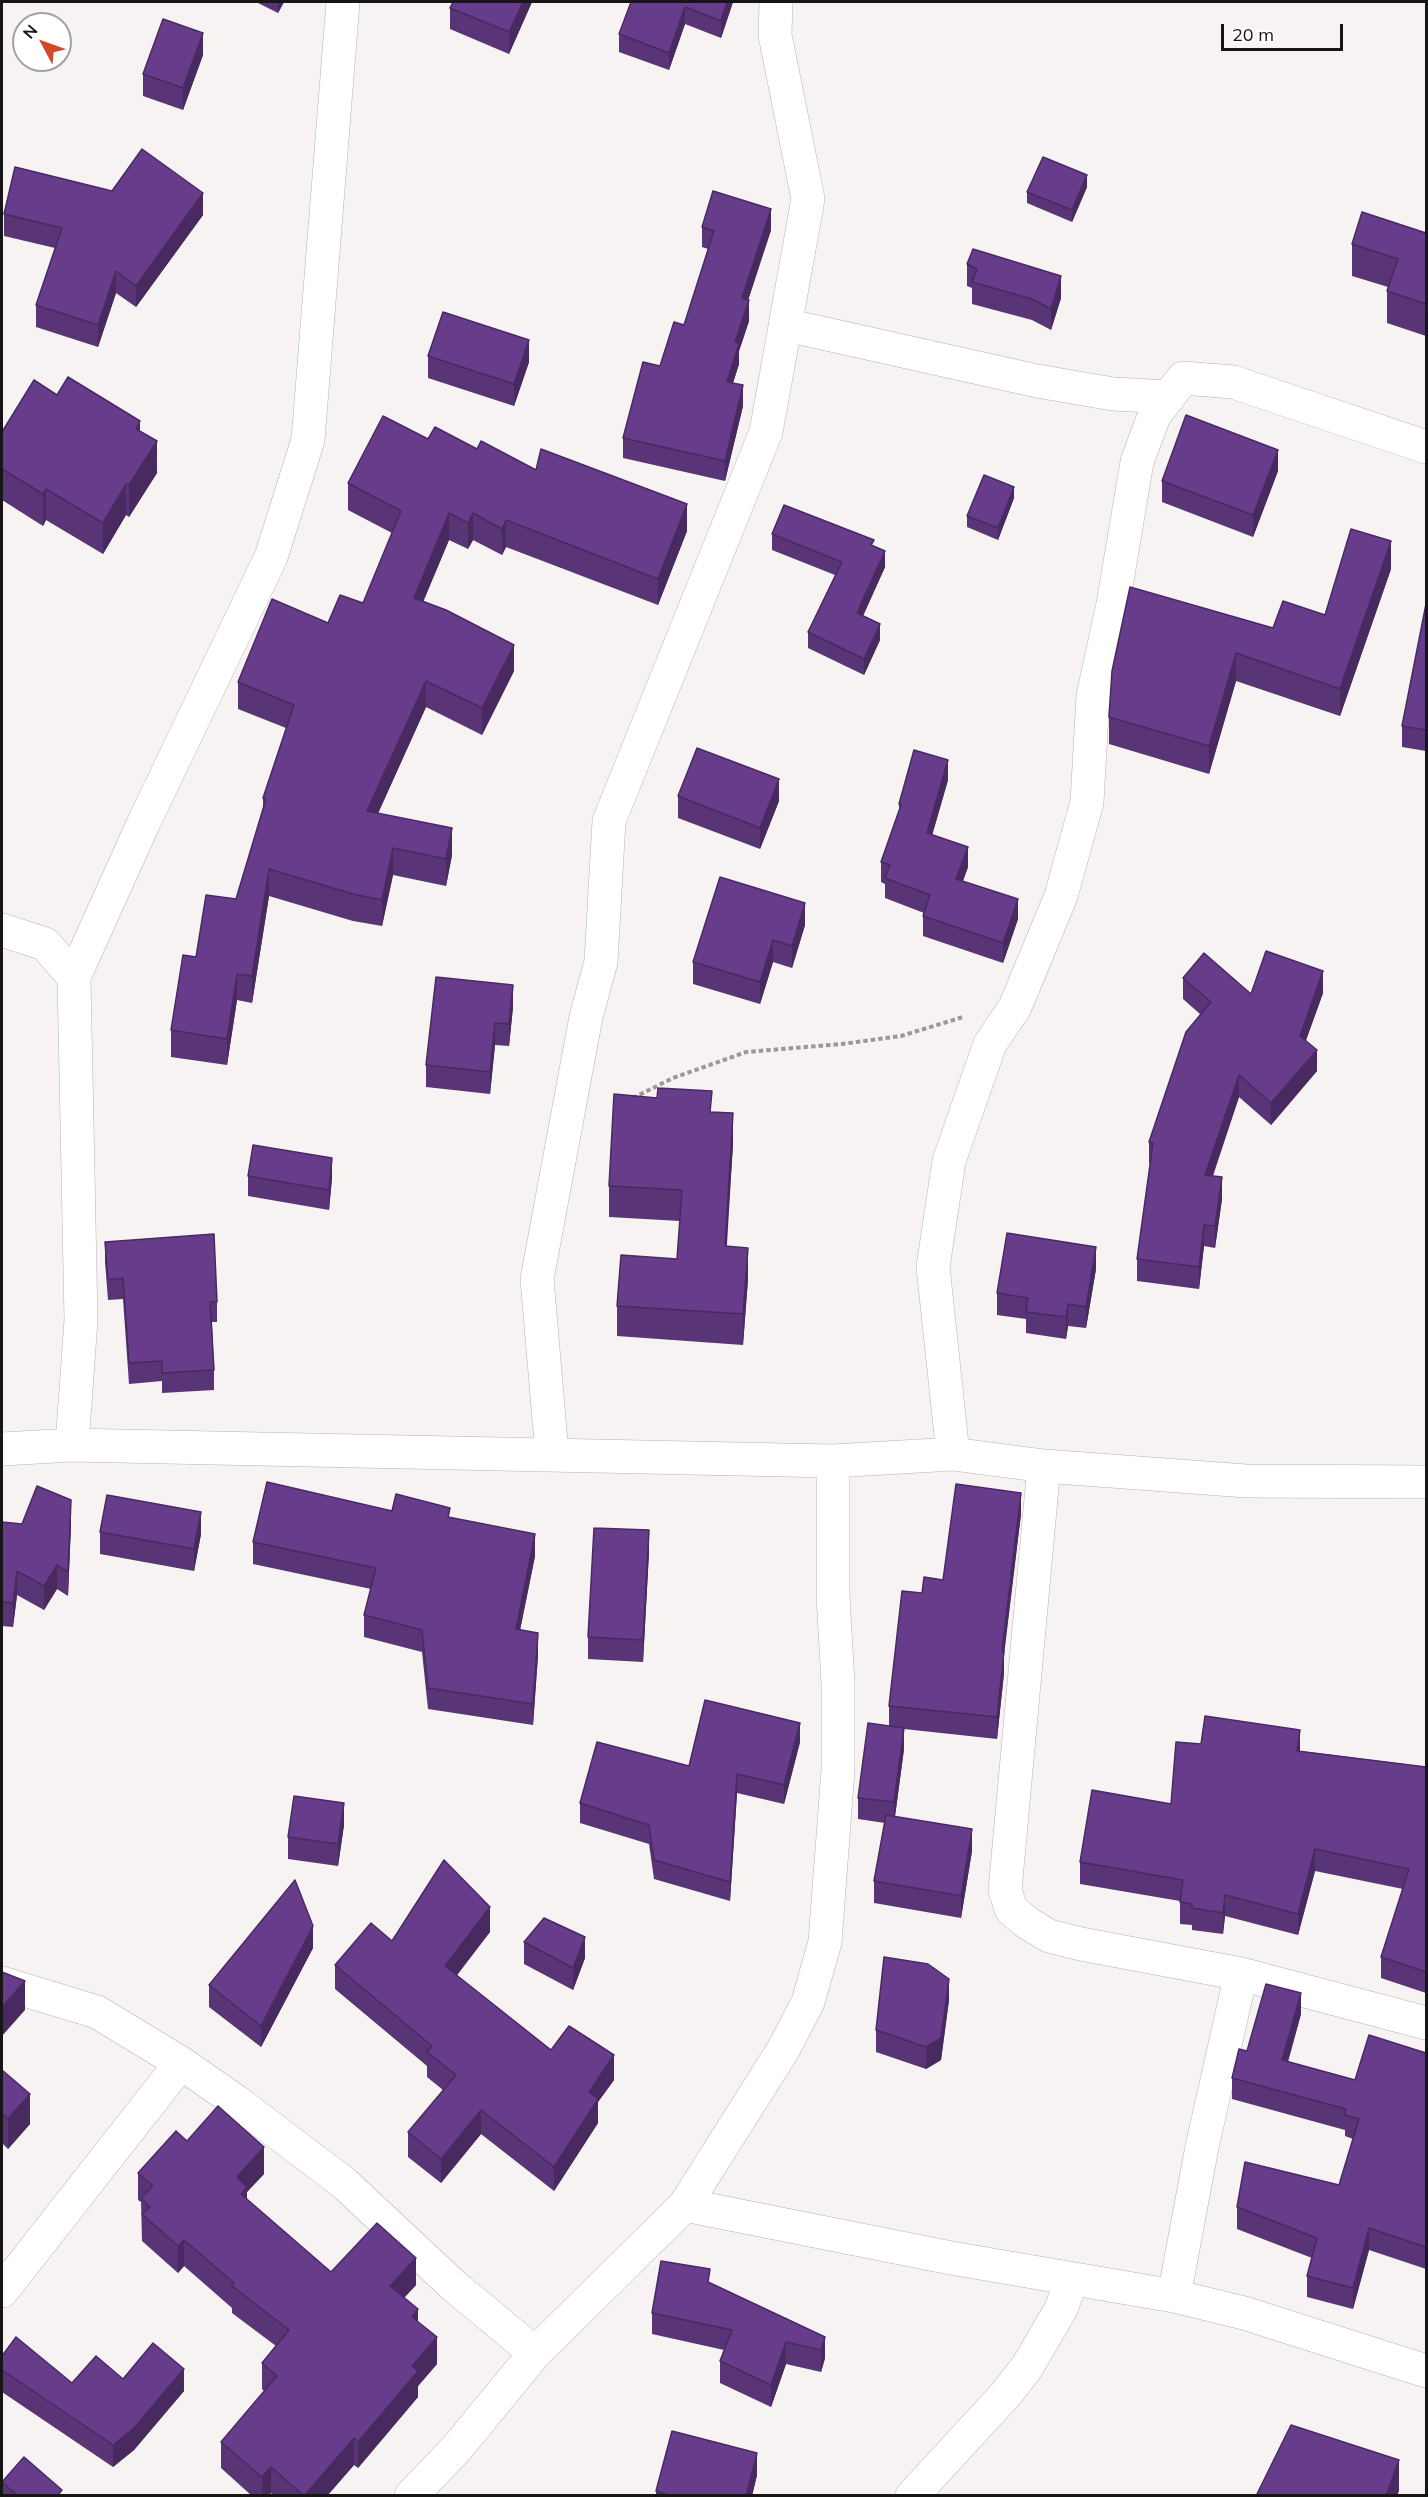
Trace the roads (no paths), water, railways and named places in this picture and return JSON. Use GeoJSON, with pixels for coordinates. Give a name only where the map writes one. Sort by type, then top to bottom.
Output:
{"type":"FeatureCollection","features":[{"type":"Feature","properties":{"kind":"street"},"geometry":{"type":"LineString","coordinates":[[72,1445],[81,1320],[74,978],[144,822],[271,557],[309,440],[343,2]]}},
{"type":"Feature","properties":{"kind":"street"},"geometry":{"type":"LineString","coordinates":[[552,1454],[537,1279],[586,1017],[601,962],[609,821],[766,432],[808,199],[775,35],[776,2]]}},
{"type":"Feature","properties":{"kind":"street"},"geometry":{"type":"LineString","coordinates":[[786,325],[1037,381],[1113,394],[1169,397]]}},
{"type":"Feature","properties":{"kind":"street"},"geometry":{"type":"LineString","coordinates":[[953,1454],[933,1267],[949,1161],[990,1044],[1015,1007],[1061,896],[1087,802],[1093,696],[1113,604],[1137,462],[1154,416],[1183,378],[1233,382],[1426,447]]}},
{"type":"Feature","properties":{"kind":"street"},"geometry":{"type":"LineString","coordinates":[[2,930],[45,944],[74,978]]}},
{"type":"Feature","properties":{"kind":"street"},"geometry":{"type":"LineString","coordinates":[[2,1449],[72,1445],[833,1461],[953,1454],[1044,1466],[1246,1481],[1426,1482]]}},
{"type":"Feature","properties":{"kind":"street"},"geometry":{"type":"LineString","coordinates":[[411,2496],[471,2432],[535,2353],[685,2205],[783,2050],[808,2002],[825,1942],[838,1770],[838,1684],[833,1595],[833,1461]]}},
{"type":"Feature","properties":{"kind":"street"},"geometry":{"type":"LineString","coordinates":[[1044,1466],[1005,1890],[1011,1909],[1026,1922],[1049,1935],[1081,1944],[1241,1974],[1426,2023]]}},
{"type":"Feature","properties":{"kind":"street"},"geometry":{"type":"LineString","coordinates":[[1174,2296],[1203,2147],[1241,1974]]}},
{"type":"Feature","properties":{"kind":"street"},"geometry":{"type":"LineString","coordinates":[[2,1983],[97,2012],[181,2063],[344,2183],[454,2286],[535,2353]]}},
{"type":"Feature","properties":{"kind":"street"},"geometry":{"type":"LineString","coordinates":[[2,2291],[181,2063]]}},
{"type":"Feature","properties":{"kind":"street"},"geometry":{"type":"LineString","coordinates":[[685,2205],[1072,2279],[1098,2281],[1174,2296],[1244,2313],[1426,2371]]}},
{"type":"Feature","properties":{"kind":"street"},"geometry":{"type":"LineString","coordinates":[[912,2496],[1006,2394],[1027,2367],[1061,2309],[1072,2279]]}}]}
